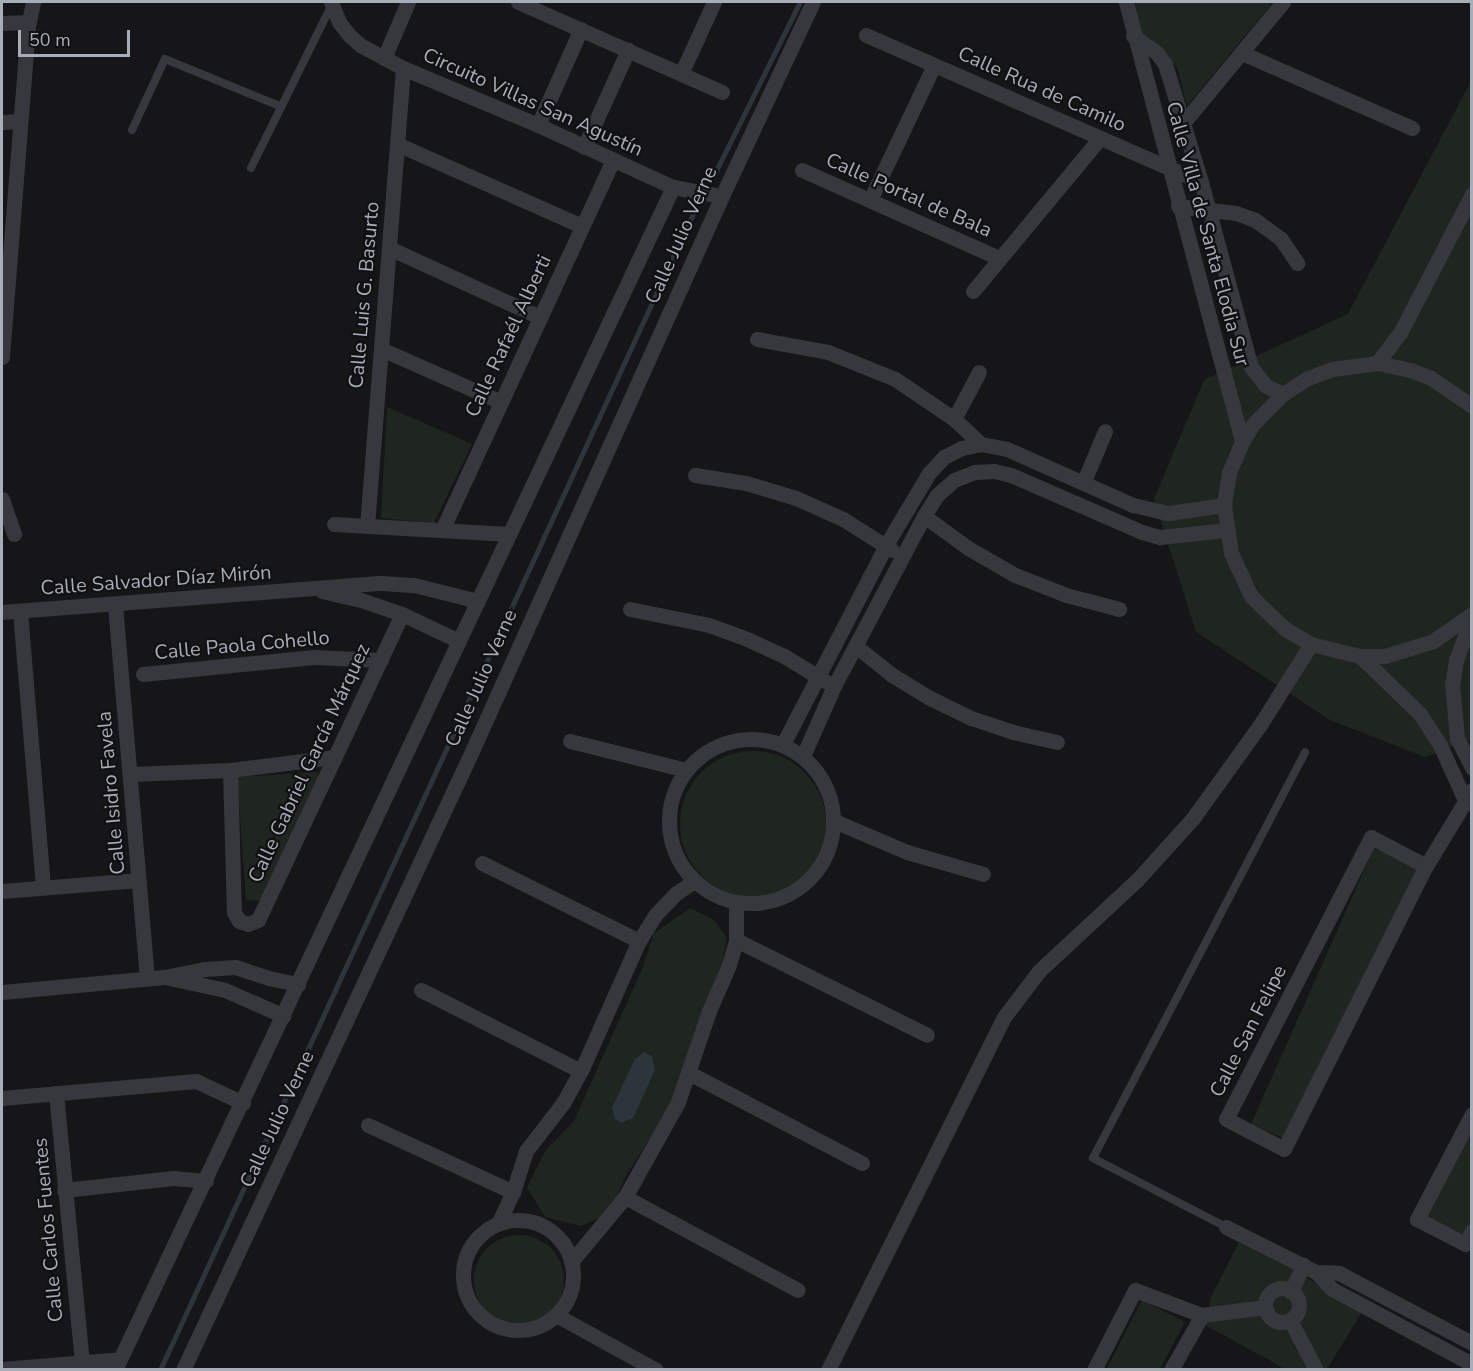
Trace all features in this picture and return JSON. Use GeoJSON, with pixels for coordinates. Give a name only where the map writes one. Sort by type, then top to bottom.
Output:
{"type":"FeatureCollection","features":[{"type":"Feature","properties":{"kind":"street"},"geometry":{"type":"LineString","coordinates":[[2,357],[7,218],[33,2]]}},
{"type":"Feature","properties":{"kind":"street"},"geometry":{"type":"LineString","coordinates":[[384,58],[408,2]]}},
{"type":"Feature","properties":{"kind":"street"},"geometry":{"type":"LineString","coordinates":[[681,74],[714,2]]}},
{"type":"Feature","properties":{"kind":"street","name":"Calle Julio Verne"},"geometry":{"type":"LineString","coordinates":[[183,1370],[467,762],[722,196],[813,2]]}},
{"type":"Feature","properties":{"kind":"street","name":"Calle Villa de Santa Elodia Sur"},"geometry":{"type":"LineString","coordinates":[[1126,2],[1133,36],[1242,442]]}},
{"type":"Feature","properties":{"kind":"street"},"geometry":{"type":"LineString","coordinates":[[1184,122],[1283,2]]}},
{"type":"Feature","properties":{"kind":"street","name":"Circuito Villas San Agustín"},"geometry":{"type":"LineString","coordinates":[[331,3],[339,22],[360,45],[403,68],[538,125],[673,188],[722,196]]}},
{"type":"Feature","properties":{"kind":"street"},"geometry":{"type":"LineString","coordinates":[[529,4],[722,92]]}},
{"type":"Feature","properties":{"kind":"street"},"geometry":{"type":"LineString","coordinates":[[2,23],[29,22]]}},
{"type":"Feature","properties":{"kind":"street"},"geometry":{"type":"LineString","coordinates":[[538,125],[581,29]]}},
{"type":"Feature","properties":{"kind":"street","name":"Calle Rua de Camilo"},"geometry":{"type":"LineString","coordinates":[[866,35],[1202,182]]}},
{"type":"Feature","properties":{"kind":"street","name":"Calle Villa de Santa Elodia Sur"},"geometry":{"type":"LineString","coordinates":[[1133,36],[1156,52],[1165,64],[1202,182],[1251,368],[1266,386],[1282,394]]}},
{"type":"Feature","properties":{"kind":"street"},"geometry":{"type":"LineString","coordinates":[[584,147],[628,50]]}},
{"type":"Feature","properties":{"kind":"street"},"geometry":{"type":"LineString","coordinates":[[1242,52],[1412,128]]}},
{"type":"Feature","properties":{"kind":"street"},"geometry":{"type":"LineString","coordinates":[[870,200],[934,65]]}},
{"type":"Feature","properties":{"kind":"street","name":"Calle Luis G. Basurto"},"geometry":{"type":"LineString","coordinates":[[367,526],[403,68]]}},
{"type":"Feature","properties":{"kind":"street"},"geometry":{"type":"LineString","coordinates":[[2,123],[20,121]]}},
{"type":"Feature","properties":{"kind":"street"},"geometry":{"type":"LineString","coordinates":[[973,291],[1100,138]]}},
{"type":"Feature","properties":{"kind":"street"},"geometry":{"type":"LineString","coordinates":[[397,144],[582,226]]}},
{"type":"Feature","properties":{"kind":"street","name":"Calle Rafaél Alberti"},"geometry":{"type":"LineString","coordinates":[[442,530],[613,160]]}},
{"type":"Feature","properties":{"kind":"street","name":"Calle Portal de Bala"},"geometry":{"type":"LineString","coordinates":[[802,170],[999,258]]}},
{"type":"Feature","properties":{"kind":"street","name":"Calle Julio Verne"},"geometry":{"type":"LineString","coordinates":[[118,1364],[673,188]]}},
{"type":"Feature","properties":{"kind":"street"},"geometry":{"type":"LineString","coordinates":[[1377,363],[1400,333],[1472,194]]}},
{"type":"Feature","properties":{"kind":"street"},"geometry":{"type":"LineString","coordinates":[[1178,206],[1236,213],[1269,228],[1281,239],[1297,263]]}},
{"type":"Feature","properties":{"kind":"street"},"geometry":{"type":"LineString","coordinates":[[389,248],[540,316]]}},
{"type":"Feature","properties":{"kind":"street"},"geometry":{"type":"LineString","coordinates":[[757,339],[819,350],[862,364],[905,385],[954,419],[981,444]]}},
{"type":"Feature","properties":{"kind":"street"},"geometry":{"type":"LineString","coordinates":[[381,349],[501,402]]}},
{"type":"Feature","properties":{"kind":"street"},"geometry":{"type":"LineString","coordinates":[[1472,406],[1431,378],[1410,370],[1377,363],[1332,369],[1306,379],[1282,394],[1253,424],[1229,472],[1224,505],[1225,530],[1235,564],[1251,596],[1285,629],[1311,644],[1332,651],[1360,656],[1385,656],[1433,641],[1472,616]]}},
{"type":"Feature","properties":{"kind":"street"},"geometry":{"type":"LineString","coordinates":[[954,419],[979,372]]}},
{"type":"Feature","properties":{"kind":"street"},"geometry":{"type":"LineString","coordinates":[[1084,481],[1105,431]]}},
{"type":"Feature","properties":{"kind":"street"},"geometry":{"type":"LineString","coordinates":[[783,744],[885,545],[929,473],[944,458],[962,448],[981,444],[1007,449],[1084,481],[1133,505],[1169,513],[1224,505]]}},
{"type":"Feature","properties":{"kind":"street"},"geometry":{"type":"LineString","coordinates":[[803,756],[834,686],[857,647],[924,516],[937,495],[954,480],[975,472],[994,471],[1011,475],[1142,532],[1160,537],[1225,530]]}},
{"type":"Feature","properties":{"kind":"street"},"geometry":{"type":"LineString","coordinates":[[695,475],[746,483],[796,498],[843,519],[903,557]]}},
{"type":"Feature","properties":{"kind":"street"},"geometry":{"type":"LineString","coordinates":[[2,503],[14,534]]}},
{"type":"Feature","properties":{"kind":"street"},"geometry":{"type":"LineString","coordinates":[[924,516],[968,548],[1016,574],[1066,595],[1119,609]]}},
{"type":"Feature","properties":{"kind":"street"},"geometry":{"type":"LineString","coordinates":[[334,524],[509,534]]}},
{"type":"Feature","properties":{"kind":"street","name":"Calle Salvador Díaz Mirón"},"geometry":{"type":"LineString","coordinates":[[2,612],[382,583],[425,587],[478,601]]}},
{"type":"Feature","properties":{"kind":"street","name":"Calle Salvador Díaz Mirón"},"geometry":{"type":"LineString","coordinates":[[313,589],[402,614],[459,640]]}},
{"type":"Feature","properties":{"kind":"street","name":"Calle Isidro Favela"},"geometry":{"type":"LineString","coordinates":[[115,605],[147,978]]}},
{"type":"Feature","properties":{"kind":"street"},"geometry":{"type":"LineString","coordinates":[[630,609],[709,625],[756,643],[834,686]]}},
{"type":"Feature","properties":{"kind":"street"},"geometry":{"type":"LineString","coordinates":[[21,612],[43,887]]}},
{"type":"Feature","properties":{"kind":"street","name":"Calle Gabriel García Márquez"},"geometry":{"type":"LineString","coordinates":[[230,770],[234,912],[239,921],[248,924],[258,920],[402,614]]}},
{"type":"Feature","properties":{"kind":"street"},"geometry":{"type":"LineString","coordinates":[[1472,616],[1456,660],[1452,684],[1457,738],[1472,768]]}},
{"type":"Feature","properties":{"kind":"street"},"geometry":{"type":"LineString","coordinates":[[828,1370],[1004,1017],[1039,971],[1137,880],[1193,818],[1260,725],[1311,644]]}},
{"type":"Feature","properties":{"kind":"street"},"geometry":{"type":"LineString","coordinates":[[857,647],[892,675],[930,698],[961,713],[1013,732],[1057,742]]}},
{"type":"Feature","properties":{"kind":"street"},"geometry":{"type":"LineString","coordinates":[[1360,656],[1404,696],[1440,745],[1469,797]]}},
{"type":"Feature","properties":{"kind":"street","name":"Calle Paola Cohello"},"geometry":{"type":"LineString","coordinates":[[143,674],[314,657],[381,660]]}},
{"type":"Feature","properties":{"kind":"street"},"geometry":{"type":"LineString","coordinates":[[1440,745],[1457,738]]}},
{"type":"Feature","properties":{"kind":"street"},"geometry":{"type":"LineString","coordinates":[[751,739],[783,744],[803,756],[826,784],[832,802],[834,821],[831,845],[820,867],[804,885],[776,900],[760,904],[736,903],[713,895],[694,881],[681,865],[673,847],[669,827],[670,807],[676,788],[686,770],[701,755],[720,744],[751,739]]}},
{"type":"Feature","properties":{"kind":"street"},"geometry":{"type":"LineString","coordinates":[[570,741],[686,770]]}},
{"type":"Feature","properties":{"kind":"street"},"geometry":{"type":"LineString","coordinates":[[131,774],[230,770],[335,757]]}},
{"type":"Feature","properties":{"kind":"street","name":"Calle San Felipe"},"geometry":{"type":"LineString","coordinates":[[1426,866],[1371,837],[1226,1119],[1284,1149],[1426,866],[1469,797]]}},
{"type":"Feature","properties":{"kind":"street"},"geometry":{"type":"LineString","coordinates":[[834,821],[907,852],[984,874]]}},
{"type":"Feature","properties":{"kind":"street"},"geometry":{"type":"LineString","coordinates":[[482,863],[639,941]]}},
{"type":"Feature","properties":{"kind":"street"},"geometry":{"type":"LineString","coordinates":[[2,891],[139,880]]}},
{"type":"Feature","properties":{"kind":"street"},"geometry":{"type":"LineString","coordinates":[[498,1224],[513,1192],[526,1150],[563,1103],[581,1071],[639,941],[656,914],[675,894],[694,881]]}},
{"type":"Feature","properties":{"kind":"street"},"geometry":{"type":"LineString","coordinates":[[572,1262],[625,1197],[662,1133],[689,1073],[736,940],[736,903]]}},
{"type":"Feature","properties":{"kind":"street"},"geometry":{"type":"LineString","coordinates":[[736,940],[927,1035]]}},
{"type":"Feature","properties":{"kind":"street"},"geometry":{"type":"LineString","coordinates":[[2,992],[164,977],[235,966],[269,978],[298,984]]}},
{"type":"Feature","properties":{"kind":"street"},"geometry":{"type":"LineString","coordinates":[[164,977],[225,990],[284,1016]]}},
{"type":"Feature","properties":{"kind":"street"},"geometry":{"type":"LineString","coordinates":[[421,990],[581,1071]]}},
{"type":"Feature","properties":{"kind":"street"},"geometry":{"type":"LineString","coordinates":[[689,1073],[862,1163]]}},
{"type":"Feature","properties":{"kind":"street"},"geometry":{"type":"LineString","coordinates":[[2,1098],[196,1081],[243,1103]]}},
{"type":"Feature","properties":{"kind":"street","name":"Calle Carlos Fuentes"},"geometry":{"type":"LineString","coordinates":[[57,1093],[64,1190],[82,1363]]}},
{"type":"Feature","properties":{"kind":"street"},"geometry":{"type":"LineString","coordinates":[[1472,1114],[1417,1220],[1465,1244],[1472,1231]]}},
{"type":"Feature","properties":{"kind":"street"},"geometry":{"type":"LineString","coordinates":[[368,1125],[513,1192]]}},
{"type":"Feature","properties":{"kind":"street"},"geometry":{"type":"LineString","coordinates":[[64,1190],[173,1178],[206,1181]]}},
{"type":"Feature","properties":{"kind":"street"},"geometry":{"type":"LineString","coordinates":[[625,1197],[798,1290]]}},
{"type":"Feature","properties":{"kind":"street"},"geometry":{"type":"LineString","coordinates":[[516,1220],[551,1231],[564,1245],[572,1262],[571,1290],[556,1315],[541,1325],[525,1330],[507,1329],[491,1323],[477,1312],[468,1297],[463,1280],[465,1263],[471,1246],[483,1233],[498,1224],[516,1220]]}},
{"type":"Feature","properties":{"kind":"street"},"geometry":{"type":"LineString","coordinates":[[1226,1227],[1309,1268],[1332,1289],[1472,1364]]}},
{"type":"Feature","properties":{"kind":"street"},"geometry":{"type":"LineString","coordinates":[[1291,1292],[1309,1268]]}},
{"type":"Feature","properties":{"kind":"street"},"geometry":{"type":"LineString","coordinates":[[1309,1268],[1340,1273],[1472,1343]]}},
{"type":"Feature","properties":{"kind":"street"},"geometry":{"type":"LineString","coordinates":[[1282,1288],[1291,1292],[1297,1299],[1298,1308],[1290,1320],[1276,1321],[1269,1316],[1265,1307],[1267,1298],[1273,1291],[1282,1288]]}},
{"type":"Feature","properties":{"kind":"street"},"geometry":{"type":"LineString","coordinates":[[1094,1370],[1135,1290],[1202,1315],[1265,1307]]}},
{"type":"Feature","properties":{"kind":"street"},"geometry":{"type":"LineString","coordinates":[[556,1315],[656,1370]]}},
{"type":"Feature","properties":{"kind":"street"},"geometry":{"type":"LineString","coordinates":[[1171,1370],[1202,1315]]}},
{"type":"Feature","properties":{"kind":"street"},"geometry":{"type":"LineString","coordinates":[[1290,1320],[1316,1370]]}},
{"type":"Feature","properties":{"kind":"street"},"geometry":{"type":"LineString","coordinates":[[2,1369],[82,1363],[118,1364]]}},
{"type":"Feature","properties":{"kind":"lane"},"geometry":{"type":"LineString","coordinates":[[251,168],[331,3]]}},
{"type":"Feature","properties":{"kind":"lane"},"geometry":{"type":"LineString","coordinates":[[132,130],[165,59],[282,107]]}},
{"type":"Feature","properties":{"kind":"lane"},"geometry":{"type":"LineString","coordinates":[[1226,1227],[1093,1158],[1305,752]]}},
{"type":"Feature","properties":{"kind":"shaded area"},"geometry":{"type":"Polygon","coordinates":[[[1135,2],[1273,2],[1187,106],[1177,67],[1139,33],[1135,2]]]}},
{"type":"Feature","properties":{"kind":"shaded area"},"geometry":{"type":"Polygon","coordinates":[[[1471,81],[1471,740],[1425,757],[1330,720],[1196,632],[1154,499],[1204,380],[1348,314],[1471,81]]]}},
{"type":"Feature","properties":{"kind":"shaded area"},"geometry":{"type":"Polygon","coordinates":[[[387,407],[472,444],[434,523],[381,518],[387,407]]]}},
{"type":"Feature","properties":{"kind":"shaded area"},"geometry":{"type":"Polygon","coordinates":[[[753,751],[781,757],[804,773],[820,796],[826,824],[820,852],[804,875],[781,891],[753,897],[725,891],[702,875],[686,852],[680,824],[686,796],[702,773],[725,757],[753,751]]]}},
{"type":"Feature","properties":{"kind":"shaded area"},"geometry":{"type":"Polygon","coordinates":[[[317,772],[319,779],[262,901],[246,900],[237,777],[317,772]]]}},
{"type":"Feature","properties":{"kind":"shaded area"},"geometry":{"type":"Polygon","coordinates":[[[1374,848],[1419,868],[1296,1144],[1251,1124],[1374,848]]]}},
{"type":"Feature","properties":{"kind":"shaded area"},"geometry":{"type":"Polygon","coordinates":[[[690,908],[714,920],[727,938],[721,970],[668,1110],[624,1179],[610,1213],[581,1226],[545,1217],[527,1187],[545,1151],[574,1121],[643,967],[654,933],[690,908]]]}},
{"type":"Feature","properties":{"kind":"shaded area"},"geometry":{"type":"Polygon","coordinates":[[[644,1052],[652,1056],[655,1070],[633,1118],[621,1123],[615,1119],[612,1108],[635,1059],[644,1052]]]}},
{"type":"Feature","properties":{"kind":"shaded area"},"geometry":{"type":"Polygon","coordinates":[[[1471,1118],[1472,1234],[1466,1246],[1418,1222],[1471,1118]]]}},
{"type":"Feature","properties":{"kind":"shaded area"},"geometry":{"type":"Polygon","coordinates":[[[519,1235],[536,1238],[551,1248],[561,1263],[564,1280],[561,1297],[551,1312],[536,1322],[519,1325],[502,1322],[487,1312],[477,1297],[474,1280],[477,1263],[487,1248],[502,1238],[519,1235]]]}},
{"type":"Feature","properties":{"kind":"shaded area"},"geometry":{"type":"Polygon","coordinates":[[[1240,1240],[1293,1269],[1362,1312],[1327,1369],[1285,1369],[1205,1325],[1211,1297],[1240,1240]]]}},
{"type":"Feature","properties":{"kind":"shaded area"},"geometry":{"type":"Polygon","coordinates":[[[1142,1300],[1185,1322],[1160,1369],[1106,1370],[1142,1300]]]}},
{"type":"Feature","properties":{"kind":"waterway"},"geometry":{"type":"LineString","coordinates":[[711,181],[800,2]]}},
{"type":"Feature","properties":{"kind":"waterway"},"geometry":{"type":"LineString","coordinates":[[160,1370],[693,214]]}}]}
